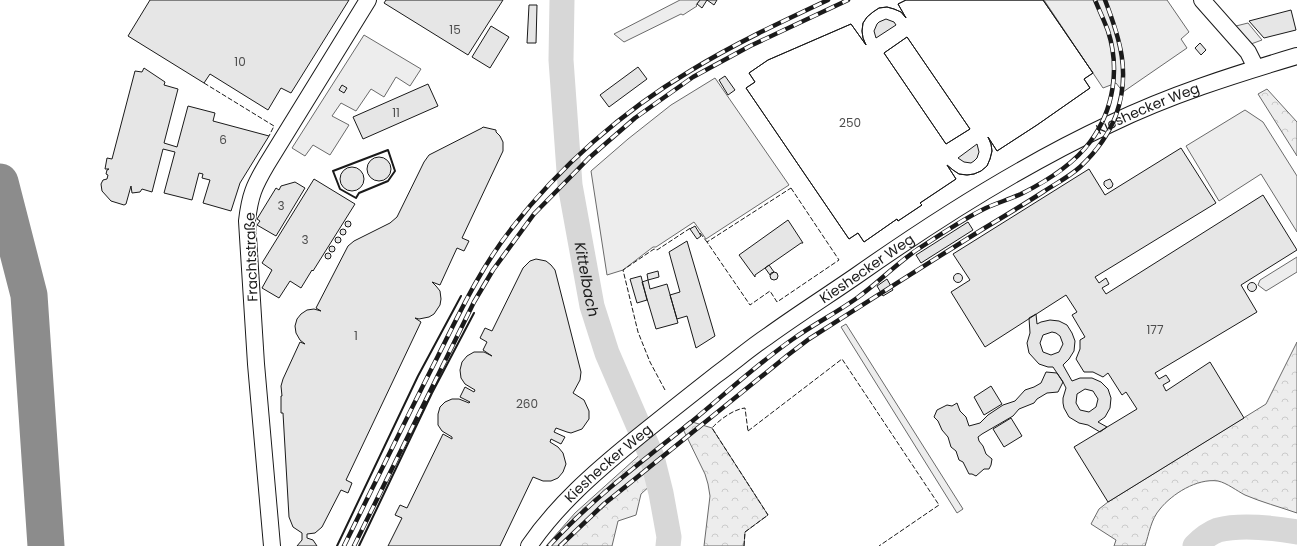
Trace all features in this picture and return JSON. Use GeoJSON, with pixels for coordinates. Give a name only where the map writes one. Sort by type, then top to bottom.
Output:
{"type":"FeatureCollection","features":[{"type":"Feature","properties":{"kind":"street","name":"Frachtstraße"},"geometry":{"type":"LineString","coordinates":[[272,546],[256,364],[247,221],[250,198],[254,186],[267,164],[368,0]]}},
{"type":"Feature","properties":{"kind":"street"},"geometry":{"type":"LineString","coordinates":[[1202,0],[1248,52],[1256,68]]}},
{"type":"Feature","properties":{"kind":"street","name":"Kieshecker Weg"},"geometry":{"type":"LineString","coordinates":[[529,546],[545,524],[569,498],[610,460],[655,423],[768,336],[916,234],[976,196],[1110,123],[1192,89],[1297,56]]}},
{"type":"Feature","properties":{"kind":"shaded area"},"geometry":{"type":"Polygon","coordinates":[[[680,0],[700,0],[696,5],[697,6],[683,15],[681,14],[624,42],[614,34],[680,0]]]}},
{"type":"Feature","properties":{"kind":"shaded area"},"geometry":{"type":"Polygon","coordinates":[[[1044,0],[1167,0],[1189,32],[1181,39],[1187,48],[1123,92],[1116,83],[1103,88],[1044,0]]]}},
{"type":"Feature","properties":{"kind":"shaded area"},"geometry":{"type":"Polygon","coordinates":[[[1248,23],[1262,40],[1251,44],[1236,26],[1248,23]]]}},
{"type":"Feature","properties":{"kind":"shaded area"},"geometry":{"type":"Polygon","coordinates":[[[364,35],[421,69],[410,86],[396,77],[384,97],[371,89],[356,111],[341,103],[332,116],[349,125],[330,155],[313,145],[305,156],[292,148],[364,35]]]}},
{"type":"Feature","properties":{"kind":"shaded area"},"geometry":{"type":"Polygon","coordinates":[[[715,78],[789,185],[706,239],[694,222],[656,247],[653,247],[623,270],[607,275],[591,171],[671,105],[715,78]]]}},
{"type":"Feature","properties":{"kind":"shaded area"},"geometry":{"type":"Polygon","coordinates":[[[1245,110],[1263,122],[1297,176],[1297,232],[1261,174],[1219,201],[1186,146],[1245,110]]]}},
{"type":"Feature","properties":{"kind":"shaded area"},"geometry":{"type":"Polygon","coordinates":[[[1297,257],[1297,272],[1266,291],[1258,285],[1260,280],[1297,257]]]}},
{"type":"Feature","properties":{"kind":"shaded area"},"geometry":{"type":"Polygon","coordinates":[[[846,324],[963,509],[957,513],[841,327],[846,324]]]}},
{"type":"Feature","properties":{"kind":"green space"},"geometry":{"type":"Polygon","coordinates":[[[1267,89],[1297,122],[1297,156],[1258,94],[1267,89]]]}},
{"type":"Feature","properties":{"kind":"green space"},"geometry":{"type":"Polygon","coordinates":[[[1297,342],[1297,513],[1251,498],[1221,482],[1210,481],[1202,482],[1186,488],[1165,503],[1154,517],[1145,546],[1114,546],[1116,540],[1091,524],[1099,509],[1108,502],[1266,404],[1297,342]]]}},
{"type":"Feature","properties":{"kind":"green space"},"geometry":{"type":"Polygon","coordinates":[[[689,421],[712,428],[768,515],[745,532],[744,546],[704,546],[710,496],[705,474],[682,427],[689,421]]]}},
{"type":"Feature","properties":{"kind":"green space"},"geometry":{"type":"Polygon","coordinates":[[[644,451],[653,483],[641,494],[636,515],[618,521],[612,546],[546,546],[575,513],[644,451]]]}},
{"type":"Feature","properties":{"kind":"building"},"geometry":{"type":"Polygon","coordinates":[[[150,0],[349,0],[291,93],[281,88],[268,110],[210,74],[204,83],[128,36],[150,0]]]}},
{"type":"Feature","properties":{"kind":"building"},"geometry":{"type":"Polygon","coordinates":[[[386,0],[503,0],[468,55],[384,3],[386,0]]]}},
{"type":"Feature","properties":{"kind":"building"},"geometry":{"type":"Polygon","coordinates":[[[700,0],[707,0],[702,8],[697,4],[700,0]]]}},
{"type":"Feature","properties":{"kind":"building"},"geometry":{"type":"Polygon","coordinates":[[[707,0],[717,0],[714,5],[707,0]]]}},
{"type":"Feature","properties":{"kind":"building"},"geometry":{"type":"Polygon","coordinates":[[[906,0],[1043,0],[1093,73],[1084,79],[1090,88],[997,151],[988,137],[992,151],[987,166],[981,171],[967,175],[959,174],[947,165],[956,179],[920,203],[922,205],[898,221],[897,219],[864,242],[858,233],[849,239],[746,88],[755,82],[749,73],[768,60],[851,24],[866,45],[862,31],[863,23],[867,17],[879,8],[887,7],[901,12],[906,18],[898,4],[906,0]],[[907,37],[884,53],[946,144],[970,129],[907,37]]]}},
{"type":"Feature","properties":{"kind":"building"},"geometry":{"type":"Polygon","coordinates":[[[906,0],[1043,0],[1093,73],[1084,79],[1090,88],[997,151],[988,137],[992,151],[987,166],[981,171],[967,175],[959,174],[947,165],[956,179],[920,203],[922,205],[898,221],[897,219],[864,242],[858,233],[849,239],[746,88],[755,82],[749,73],[768,60],[851,24],[866,45],[862,31],[863,23],[867,17],[879,8],[887,7],[901,12],[906,18],[898,4],[906,0]],[[886,19],[877,24],[874,31],[876,38],[896,25],[894,22],[886,19]],[[907,37],[884,53],[946,144],[970,129],[907,37]],[[977,144],[958,158],[964,162],[971,163],[974,161],[979,152],[977,144]]]}},
{"type":"Feature","properties":{"kind":"building"},"geometry":{"type":"Polygon","coordinates":[[[529,5],[537,5],[536,43],[527,43],[529,5]]]}},
{"type":"Feature","properties":{"kind":"building"},"geometry":{"type":"Polygon","coordinates":[[[1291,10],[1296,30],[1264,38],[1249,21],[1291,10]]]}},
{"type":"Feature","properties":{"kind":"building"},"geometry":{"type":"Polygon","coordinates":[[[491,26],[509,37],[490,68],[472,57],[491,26]]]}},
{"type":"Feature","properties":{"kind":"building"},"geometry":{"type":"Polygon","coordinates":[[[1200,43],[1206,50],[1201,55],[1195,48],[1200,43]]]}},
{"type":"Feature","properties":{"kind":"building"},"geometry":{"type":"Polygon","coordinates":[[[638,67],[647,79],[609,107],[600,95],[638,67]]]}},
{"type":"Feature","properties":{"kind":"building"},"geometry":{"type":"Polygon","coordinates":[[[144,68],[165,82],[164,85],[178,89],[164,143],[177,147],[188,106],[215,113],[213,121],[269,136],[240,183],[231,211],[203,203],[210,180],[202,178],[203,174],[199,173],[192,200],[164,193],[175,152],[163,149],[152,192],[142,189],[140,192],[132,193],[131,186],[126,204],[124,205],[111,201],[102,191],[101,184],[103,180],[107,179],[108,175],[106,174],[107,170],[109,169],[105,169],[107,158],[112,159],[135,71],[142,72],[144,68]]]}},
{"type":"Feature","properties":{"kind":"building"},"geometry":{"type":"Polygon","coordinates":[[[725,76],[735,90],[728,95],[719,80],[725,76]]]}},
{"type":"Feature","properties":{"kind":"building"},"geometry":{"type":"Polygon","coordinates":[[[428,84],[438,106],[363,139],[353,117],[428,84]]]}},
{"type":"Feature","properties":{"kind":"building"},"geometry":{"type":"Polygon","coordinates":[[[342,85],[347,88],[344,93],[339,90],[342,85]]]}},
{"type":"Feature","properties":{"kind":"building"},"geometry":{"type":"Polygon","coordinates":[[[483,127],[496,130],[503,142],[503,151],[462,238],[469,241],[464,251],[457,248],[440,285],[432,282],[440,291],[440,305],[434,314],[429,317],[419,319],[415,318],[421,322],[346,480],[352,483],[348,493],[341,490],[322,527],[315,533],[307,534],[307,538],[313,540],[317,546],[297,546],[302,540],[302,533],[293,527],[289,517],[283,413],[281,413],[281,386],[300,342],[305,344],[300,340],[296,333],[295,326],[297,319],[307,310],[314,309],[321,311],[316,308],[348,246],[354,241],[390,223],[397,217],[424,162],[429,155],[483,127]]]}},
{"type":"Feature","properties":{"kind":"building"},"geometry":{"type":"Polygon","coordinates":[[[1181,148],[1216,203],[1095,277],[1099,283],[1106,278],[1109,284],[1102,288],[1106,294],[1263,195],[1297,250],[1241,285],[1257,312],[1155,373],[1159,379],[1166,375],[1170,381],[1163,385],[1166,391],[1210,362],[1244,418],[1108,502],[1074,447],[1137,409],[1126,392],[1122,395],[1108,373],[1103,377],[1093,372],[1084,372],[1076,359],[1080,349],[1080,340],[1085,337],[1072,315],[1077,312],[1066,295],[985,347],[951,292],[970,280],[953,254],[1089,169],[1105,195],[1181,148]]]}},
{"type":"Feature","properties":{"kind":"building"},"geometry":{"type":"Polygon","coordinates":[[[379,157],[387,161],[391,169],[387,177],[379,181],[371,177],[367,169],[371,161],[379,157]]]}},
{"type":"Feature","properties":{"kind":"building"},"geometry":{"type":"Polygon","coordinates":[[[352,167],[357,168],[363,174],[363,184],[357,190],[352,191],[347,190],[341,184],[340,179],[341,174],[347,168],[352,167]]]}},
{"type":"Feature","properties":{"kind":"building"},"geometry":{"type":"Polygon","coordinates":[[[314,179],[355,204],[301,288],[290,281],[279,298],[262,288],[272,270],[262,263],[314,179]]]}},
{"type":"Feature","properties":{"kind":"building"},"geometry":{"type":"Polygon","coordinates":[[[1110,179],[1113,184],[1112,187],[1108,189],[1104,185],[1104,182],[1110,179]]]}},
{"type":"Feature","properties":{"kind":"building"},"geometry":{"type":"Polygon","coordinates":[[[295,182],[305,188],[276,236],[257,225],[260,221],[257,219],[276,188],[279,190],[281,186],[295,182]]]}},
{"type":"Feature","properties":{"kind":"building"},"geometry":{"type":"Polygon","coordinates":[[[788,220],[803,243],[755,275],[755,277],[739,255],[788,220]]]}},
{"type":"Feature","properties":{"kind":"building"},"geometry":{"type":"Polygon","coordinates":[[[348,221],[351,224],[348,227],[345,224],[348,221]]]}},
{"type":"Feature","properties":{"kind":"building"},"geometry":{"type":"Polygon","coordinates":[[[968,222],[973,230],[921,263],[916,255],[968,222]]]}},
{"type":"Feature","properties":{"kind":"building"},"geometry":{"type":"Polygon","coordinates":[[[695,226],[701,236],[697,239],[690,229],[695,226]]]}},
{"type":"Feature","properties":{"kind":"building"},"geometry":{"type":"Polygon","coordinates":[[[343,229],[346,232],[343,235],[340,232],[343,229]]]}},
{"type":"Feature","properties":{"kind":"building"},"geometry":{"type":"Polygon","coordinates":[[[338,237],[341,240],[338,243],[335,240],[338,237]]]}},
{"type":"Feature","properties":{"kind":"building"},"geometry":{"type":"Polygon","coordinates":[[[687,241],[715,336],[696,348],[687,316],[677,319],[670,295],[680,292],[669,252],[687,241]]]}},
{"type":"Feature","properties":{"kind":"building"},"geometry":{"type":"Polygon","coordinates":[[[332,246],[335,249],[332,252],[329,249],[332,246]]]}},
{"type":"Feature","properties":{"kind":"building"},"geometry":{"type":"Polygon","coordinates":[[[328,253],[331,256],[328,259],[325,256],[328,253]]]}},
{"type":"Feature","properties":{"kind":"building"},"geometry":{"type":"Polygon","coordinates":[[[536,259],[546,261],[555,270],[581,372],[580,380],[573,393],[584,400],[589,411],[589,419],[582,429],[571,433],[556,428],[554,432],[565,437],[561,444],[551,439],[550,442],[558,447],[563,453],[566,464],[563,472],[558,478],[551,481],[543,481],[533,477],[500,546],[388,546],[402,518],[395,515],[400,505],[407,508],[443,434],[452,439],[452,437],[442,431],[438,425],[438,414],[440,407],[445,402],[452,399],[459,399],[469,403],[470,402],[460,397],[465,387],[474,392],[475,390],[465,384],[461,378],[460,370],[462,362],[467,356],[474,352],[484,352],[492,356],[483,350],[487,342],[480,338],[485,328],[492,331],[523,268],[530,261],[536,259]]]}},
{"type":"Feature","properties":{"kind":"building"},"geometry":{"type":"Polygon","coordinates":[[[769,265],[774,272],[770,275],[765,268],[769,265]]]}},
{"type":"Feature","properties":{"kind":"building"},"geometry":{"type":"Polygon","coordinates":[[[658,271],[659,277],[648,280],[647,274],[658,271]]]}},
{"type":"Feature","properties":{"kind":"building"},"geometry":{"type":"Polygon","coordinates":[[[772,272],[776,272],[778,276],[776,280],[772,280],[770,278],[770,274],[772,272]]]}},
{"type":"Feature","properties":{"kind":"building"},"geometry":{"type":"Polygon","coordinates":[[[956,274],[960,274],[962,278],[960,282],[956,282],[954,280],[954,276],[956,274]]]}},
{"type":"Feature","properties":{"kind":"building"},"geometry":{"type":"Polygon","coordinates":[[[641,276],[647,300],[637,303],[630,279],[641,276]]]}},
{"type":"Feature","properties":{"kind":"building"},"geometry":{"type":"Polygon","coordinates":[[[887,279],[893,290],[883,296],[877,286],[887,279]]]}},
{"type":"Feature","properties":{"kind":"building"},"geometry":{"type":"Polygon","coordinates":[[[648,280],[650,289],[667,284],[678,323],[656,329],[642,282],[648,280]]]}},
{"type":"Feature","properties":{"kind":"building"},"geometry":{"type":"Polygon","coordinates":[[[1250,283],[1254,283],[1256,287],[1254,291],[1250,291],[1248,289],[1248,285],[1250,283]]]}},
{"type":"Feature","properties":{"kind":"building"},"geometry":{"type":"Polygon","coordinates":[[[1036,314],[1037,324],[1050,320],[1059,321],[1067,325],[1075,341],[1074,351],[1063,365],[1072,381],[1080,378],[1092,378],[1101,382],[1108,389],[1111,398],[1110,408],[1105,417],[1098,422],[1107,427],[1100,432],[1069,417],[1063,403],[1066,388],[1063,382],[1053,367],[1039,364],[1029,353],[1027,343],[1030,333],[1029,318],[1036,314]],[[1052,332],[1043,335],[1040,343],[1043,352],[1051,355],[1059,352],[1063,344],[1060,336],[1052,332]],[[1085,389],[1077,394],[1076,403],[1080,410],[1089,412],[1096,407],[1098,399],[1093,391],[1085,389]]]}},
{"type":"Feature","properties":{"kind":"building"},"geometry":{"type":"Polygon","coordinates":[[[1046,372],[1057,373],[1063,382],[1058,392],[1047,393],[1037,399],[1034,403],[1019,409],[1013,416],[978,437],[986,454],[992,459],[991,465],[989,469],[984,469],[976,476],[969,474],[963,462],[959,460],[956,451],[951,447],[948,437],[934,417],[937,410],[947,405],[952,406],[957,403],[960,411],[966,417],[969,426],[980,423],[988,415],[1003,405],[1015,401],[1025,390],[1041,383],[1046,372]]]}},
{"type":"Feature","properties":{"kind":"building"},"geometry":{"type":"Polygon","coordinates":[[[991,386],[1002,404],[984,415],[974,397],[991,386]]]}},
{"type":"Feature","properties":{"kind":"building"},"geometry":{"type":"Polygon","coordinates":[[[1011,418],[1022,436],[1004,447],[993,429],[1011,418]]]}},
{"type":"Feature","properties":{"kind":"waterway","name":"Kittelbach"},"geometry":{"type":"LineString","coordinates":[[562,0],[561,60],[570,185],[592,306],[607,353],[652,457],[661,493],[669,537],[668,546]]}},
{"type":"Feature","properties":{"kind":"waterway","name":"Kittelbach"},"geometry":{"type":"LineString","coordinates":[[1195,546],[1212,533],[1227,528],[1258,527],[1297,532]]}},
{"type":"Feature","properties":{"kind":"taxiway"},"geometry":{"type":"LineString","coordinates":[[0,182],[29,295],[46,546]]}},
{"type":"Feature","properties":{"kind":"railway"},"geometry":{"type":"LineString","coordinates":[[344,546],[454,323],[490,258],[530,205],[571,162],[617,122],[665,87],[741,42],[828,0]]}},
{"type":"Feature","properties":{"kind":"railway"},"geometry":{"type":"LineString","coordinates":[[354,546],[474,302],[493,270],[534,214],[589,158],[635,118],[693,77],[750,46],[848,0]]}},
{"type":"Feature","properties":{"kind":"railway"},"geometry":{"type":"LineString","coordinates":[[549,546],[599,497],[780,349],[857,298],[918,249],[977,212],[1021,194],[1040,184],[1059,172],[1076,158],[1090,142],[1105,116],[1114,74],[1112,45],[1108,31],[1095,0]]}},
{"type":"Feature","properties":{"kind":"railway"},"geometry":{"type":"LineString","coordinates":[[560,546],[604,504],[809,339],[1062,180],[1086,162],[1110,129],[1116,115],[1123,85],[1122,56],[1105,0]]}},
{"type":"Feature","properties":{"kind":"fence"},"geometry":{"type":"LineString","coordinates":[[204,83],[274,126],[269,136]]}},
{"type":"Feature","properties":{"kind":"fence"},"geometry":{"type":"LineString","coordinates":[[791,188],[839,260],[777,302],[770,291],[750,305],[707,242],[791,188]]}},
{"type":"Feature","properties":{"kind":"fence"},"geometry":{"type":"LineString","coordinates":[[665,390],[650,362],[638,332],[623,270],[654,249],[657,250],[692,227]]}},
{"type":"Feature","properties":{"kind":"fence"},"geometry":{"type":"LineString","coordinates":[[700,233],[707,242]]}},
{"type":"Feature","properties":{"kind":"fence"},"geometry":{"type":"LineString","coordinates":[[748,431],[842,359],[939,505],[879,546]]}},
{"type":"Feature","properties":{"kind":"fence"},"geometry":{"type":"LineString","coordinates":[[744,546],[745,532],[768,515],[712,428],[727,415],[736,410],[745,408],[748,431]]}},
{"type":"Feature","properties":{"kind":"wall"},"geometry":{"type":"LineString","coordinates":[[388,150],[395,171],[388,181],[359,193],[356,198],[340,189],[333,171],[388,150]]}},
{"type":"Feature","properties":{"kind":"wall"},"geometry":{"type":"LineString","coordinates":[[337,546],[418,376],[461,296]]}},
{"type":"Feature","properties":{"kind":"wall"},"geometry":{"type":"LineString","coordinates":[[359,546],[432,393],[474,313]]}}]}
